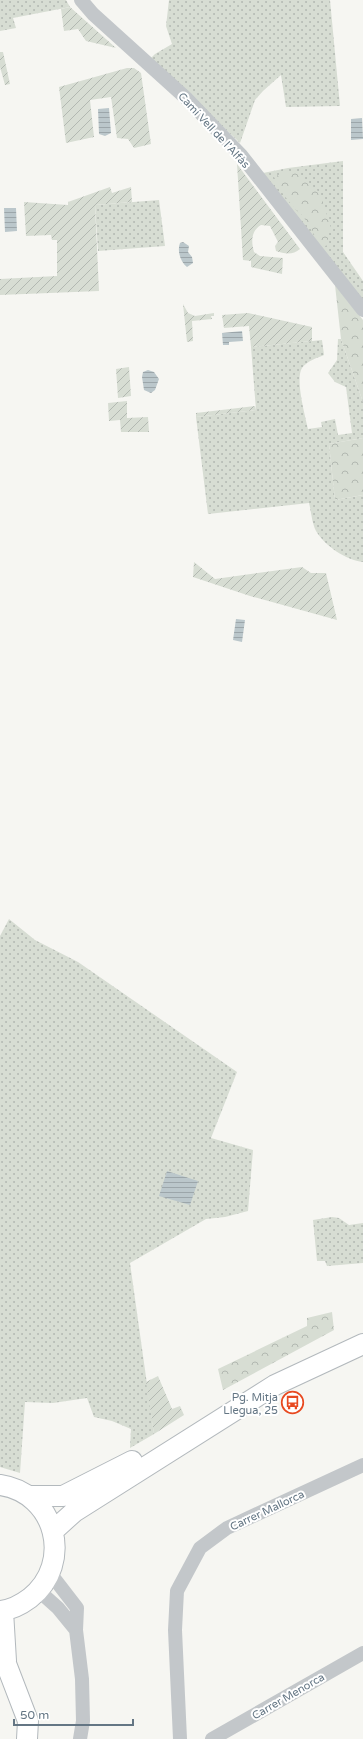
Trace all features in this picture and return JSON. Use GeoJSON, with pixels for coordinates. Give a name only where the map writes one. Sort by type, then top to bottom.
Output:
{"type":"FeatureCollection","features":[{"type":"Feature","properties":{"kind":"street","name":"Camí Vell de l'Alfàs"},"geometry":{"type":"LineString","coordinates":[[81,0],[93,14],[187,99],[241,155],[363,310]]}},
{"type":"Feature","properties":{"kind":"street"},"geometry":{"type":"LineString","coordinates":[[53,1531],[74,1512],[275,1385],[363,1344]]}},
{"type":"Feature","properties":{"kind":"street"},"geometry":{"type":"LineString","coordinates":[[30,1496],[63,1496],[234,1410]]}},
{"type":"Feature","properties":{"kind":"street","name":"Carrer Mallorca"},"geometry":{"type":"LineString","coordinates":[[180,1739],[175,1630],[177,1591],[200,1548],[227,1528],[363,1465]]}},
{"type":"Feature","properties":{"kind":"street"},"geometry":{"type":"LineString","coordinates":[[0,1485],[11,1487],[30,1496],[45,1510],[53,1531],[55,1552],[50,1573],[39,1591],[22,1604],[1,1611],[3,1655],[28,1721],[27,1739]]}},
{"type":"Feature","properties":{"kind":"street"},"geometry":{"type":"LineString","coordinates":[[50,1573],[77,1608],[76,1630],[82,1679],[83,1721],[80,1739]]}},
{"type":"Feature","properties":{"kind":"street"},"geometry":{"type":"LineString","coordinates":[[39,1591],[58,1608],[76,1630]]}},
{"type":"Feature","properties":{"kind":"street","name":"Carrer Menorca"},"geometry":{"type":"LineString","coordinates":[[212,1739],[363,1653]]}},
{"type":"Feature","properties":{"kind":"green space"},"geometry":{"type":"Polygon","coordinates":[[[0,0],[66,0],[70,7],[13,18],[16,28],[0,31],[0,0]]]}},
{"type":"Feature","properties":{"kind":"green space"},"geometry":{"type":"Polygon","coordinates":[[[169,0],[330,0],[340,106],[286,107],[281,75],[255,100],[240,143],[151,58],[172,44],[166,26],[169,0]]]}},
{"type":"Feature","properties":{"kind":"green space"},"geometry":{"type":"Polygon","coordinates":[[[70,7],[116,48],[86,41],[78,29],[64,31],[61,9],[70,7]]]}},
{"type":"Feature","properties":{"kind":"green space"},"geometry":{"type":"Polygon","coordinates":[[[0,52],[3,52],[10,84],[5,85],[0,67],[0,52]]]}},
{"type":"Feature","properties":{"kind":"green space"},"geometry":{"type":"Polygon","coordinates":[[[127,68],[134,68],[141,73],[151,144],[134,148],[128,139],[117,138],[111,97],[90,100],[94,137],[66,143],[59,87],[127,68]]]}},
{"type":"Feature","properties":{"kind":"green space"},"geometry":{"type":"Polygon","coordinates":[[[343,161],[343,252],[363,281],[363,300],[263,173],[288,168],[343,161]]]}},
{"type":"Feature","properties":{"kind":"green space"},"geometry":{"type":"Polygon","coordinates":[[[237,164],[300,249],[289,253],[276,251],[275,246],[278,242],[270,226],[261,225],[255,230],[252,240],[254,252],[260,256],[283,258],[282,274],[251,267],[251,261],[243,260],[237,164]]]}},
{"type":"Feature","properties":{"kind":"green space"},"geometry":{"type":"Polygon","coordinates":[[[285,172],[297,172],[320,193],[331,228],[328,236],[328,245],[325,246],[318,241],[303,216],[295,209],[283,194],[274,177],[285,172]]]}},
{"type":"Feature","properties":{"kind":"green space"},"geometry":{"type":"Polygon","coordinates":[[[110,187],[112,193],[131,187],[132,202],[95,205],[99,291],[0,295],[0,279],[57,276],[57,240],[52,240],[51,235],[26,236],[24,202],[68,205],[68,202],[110,187]]]}},
{"type":"Feature","properties":{"kind":"green space"},"geometry":{"type":"Polygon","coordinates":[[[159,200],[165,246],[98,251],[95,205],[159,200]]]}},
{"type":"Feature","properties":{"kind":"green space"},"geometry":{"type":"Polygon","coordinates":[[[335,285],[363,320],[363,402],[341,339],[335,285]]]}},
{"type":"Feature","properties":{"kind":"green space"},"geometry":{"type":"Polygon","coordinates":[[[183,304],[188,313],[195,316],[214,313],[214,316],[211,316],[212,319],[192,321],[193,341],[187,342],[183,304]]]}},
{"type":"Feature","properties":{"kind":"green space"},"geometry":{"type":"Polygon","coordinates":[[[248,313],[312,327],[312,341],[251,347],[249,326],[224,328],[222,315],[248,313]]]}},
{"type":"Feature","properties":{"kind":"green space"},"geometry":{"type":"Polygon","coordinates":[[[338,339],[341,339],[363,402],[363,438],[329,444],[335,500],[363,495],[363,562],[356,561],[336,551],[320,537],[315,528],[309,503],[208,514],[196,417],[256,410],[251,347],[322,340],[324,355],[307,363],[302,368],[300,373],[301,397],[308,429],[322,427],[321,422],[335,419],[338,435],[352,433],[346,387],[335,382],[328,373],[337,360],[338,339]]]}},
{"type":"Feature","properties":{"kind":"green space"},"geometry":{"type":"Polygon","coordinates":[[[129,367],[131,396],[118,398],[116,369],[129,367]]]}},
{"type":"Feature","properties":{"kind":"green space"},"geometry":{"type":"Polygon","coordinates":[[[127,401],[127,418],[148,417],[149,432],[121,432],[120,420],[109,421],[108,403],[127,401]]]}},
{"type":"Feature","properties":{"kind":"green space"},"geometry":{"type":"Polygon","coordinates":[[[255,406],[256,410],[196,417],[196,413],[255,406]]]}},
{"type":"Feature","properties":{"kind":"green space"},"geometry":{"type":"Polygon","coordinates":[[[363,438],[363,495],[335,500],[329,444],[363,438]]]}},
{"type":"Feature","properties":{"kind":"green space"},"geometry":{"type":"Polygon","coordinates":[[[194,562],[215,579],[302,567],[311,573],[326,573],[337,620],[250,596],[193,577],[194,562]]]}},
{"type":"Feature","properties":{"kind":"green space"},"geometry":{"type":"Polygon","coordinates":[[[9,919],[35,940],[78,962],[237,1072],[211,1138],[253,1150],[248,1211],[225,1217],[206,1219],[130,1263],[154,1434],[130,1448],[131,1429],[112,1421],[94,1417],[87,1398],[53,1403],[25,1402],[20,1473],[0,1467],[0,936],[9,919]]]}},
{"type":"Feature","properties":{"kind":"green space"},"geometry":{"type":"Polygon","coordinates":[[[332,1217],[339,1218],[349,1225],[363,1223],[363,1263],[327,1266],[325,1261],[317,1261],[313,1220],[332,1217]]]}},
{"type":"Feature","properties":{"kind":"green space"},"geometry":{"type":"Polygon","coordinates":[[[332,1312],[334,1330],[223,1390],[218,1369],[307,1326],[307,1318],[332,1312]]]}},
{"type":"Feature","properties":{"kind":"green space"},"geometry":{"type":"Polygon","coordinates":[[[158,1376],[172,1409],[180,1406],[184,1415],[154,1434],[146,1382],[158,1376]]]}},
{"type":"Feature","properties":{"kind":"shaded area"},"geometry":{"type":"Polygon","coordinates":[[[109,108],[111,133],[105,136],[99,134],[98,109],[109,108]]]}},
{"type":"Feature","properties":{"kind":"shaded area"},"geometry":{"type":"Polygon","coordinates":[[[362,118],[363,139],[351,140],[351,119],[362,118]]]}},
{"type":"Feature","properties":{"kind":"shaded area"},"geometry":{"type":"Polygon","coordinates":[[[4,208],[16,208],[17,231],[5,232],[4,208]]]}},
{"type":"Feature","properties":{"kind":"shaded area"},"geometry":{"type":"Polygon","coordinates":[[[183,242],[189,246],[188,252],[192,257],[193,263],[187,267],[181,259],[179,252],[180,243],[183,242]]]}},
{"type":"Feature","properties":{"kind":"shaded area"},"geometry":{"type":"Polygon","coordinates":[[[242,331],[243,341],[229,342],[229,345],[223,345],[222,333],[242,331]]]}},
{"type":"Feature","properties":{"kind":"shaded area"},"geometry":{"type":"Polygon","coordinates":[[[148,370],[154,372],[159,379],[155,390],[151,393],[144,390],[142,377],[143,372],[148,370]]]}},
{"type":"Feature","properties":{"kind":"shaded area"},"geometry":{"type":"Polygon","coordinates":[[[236,619],[245,620],[242,642],[233,640],[236,619]]]}},
{"type":"Feature","properties":{"kind":"shaded area"},"geometry":{"type":"Polygon","coordinates":[[[167,1171],[198,1181],[190,1205],[159,1196],[167,1171]]]}},
{"type":"Feature","properties":{"kind":"place","name":"Pg. Mitja Llegua, 25"},"geometry":{"type":"Point","coordinates":[293,1403]}}]}
